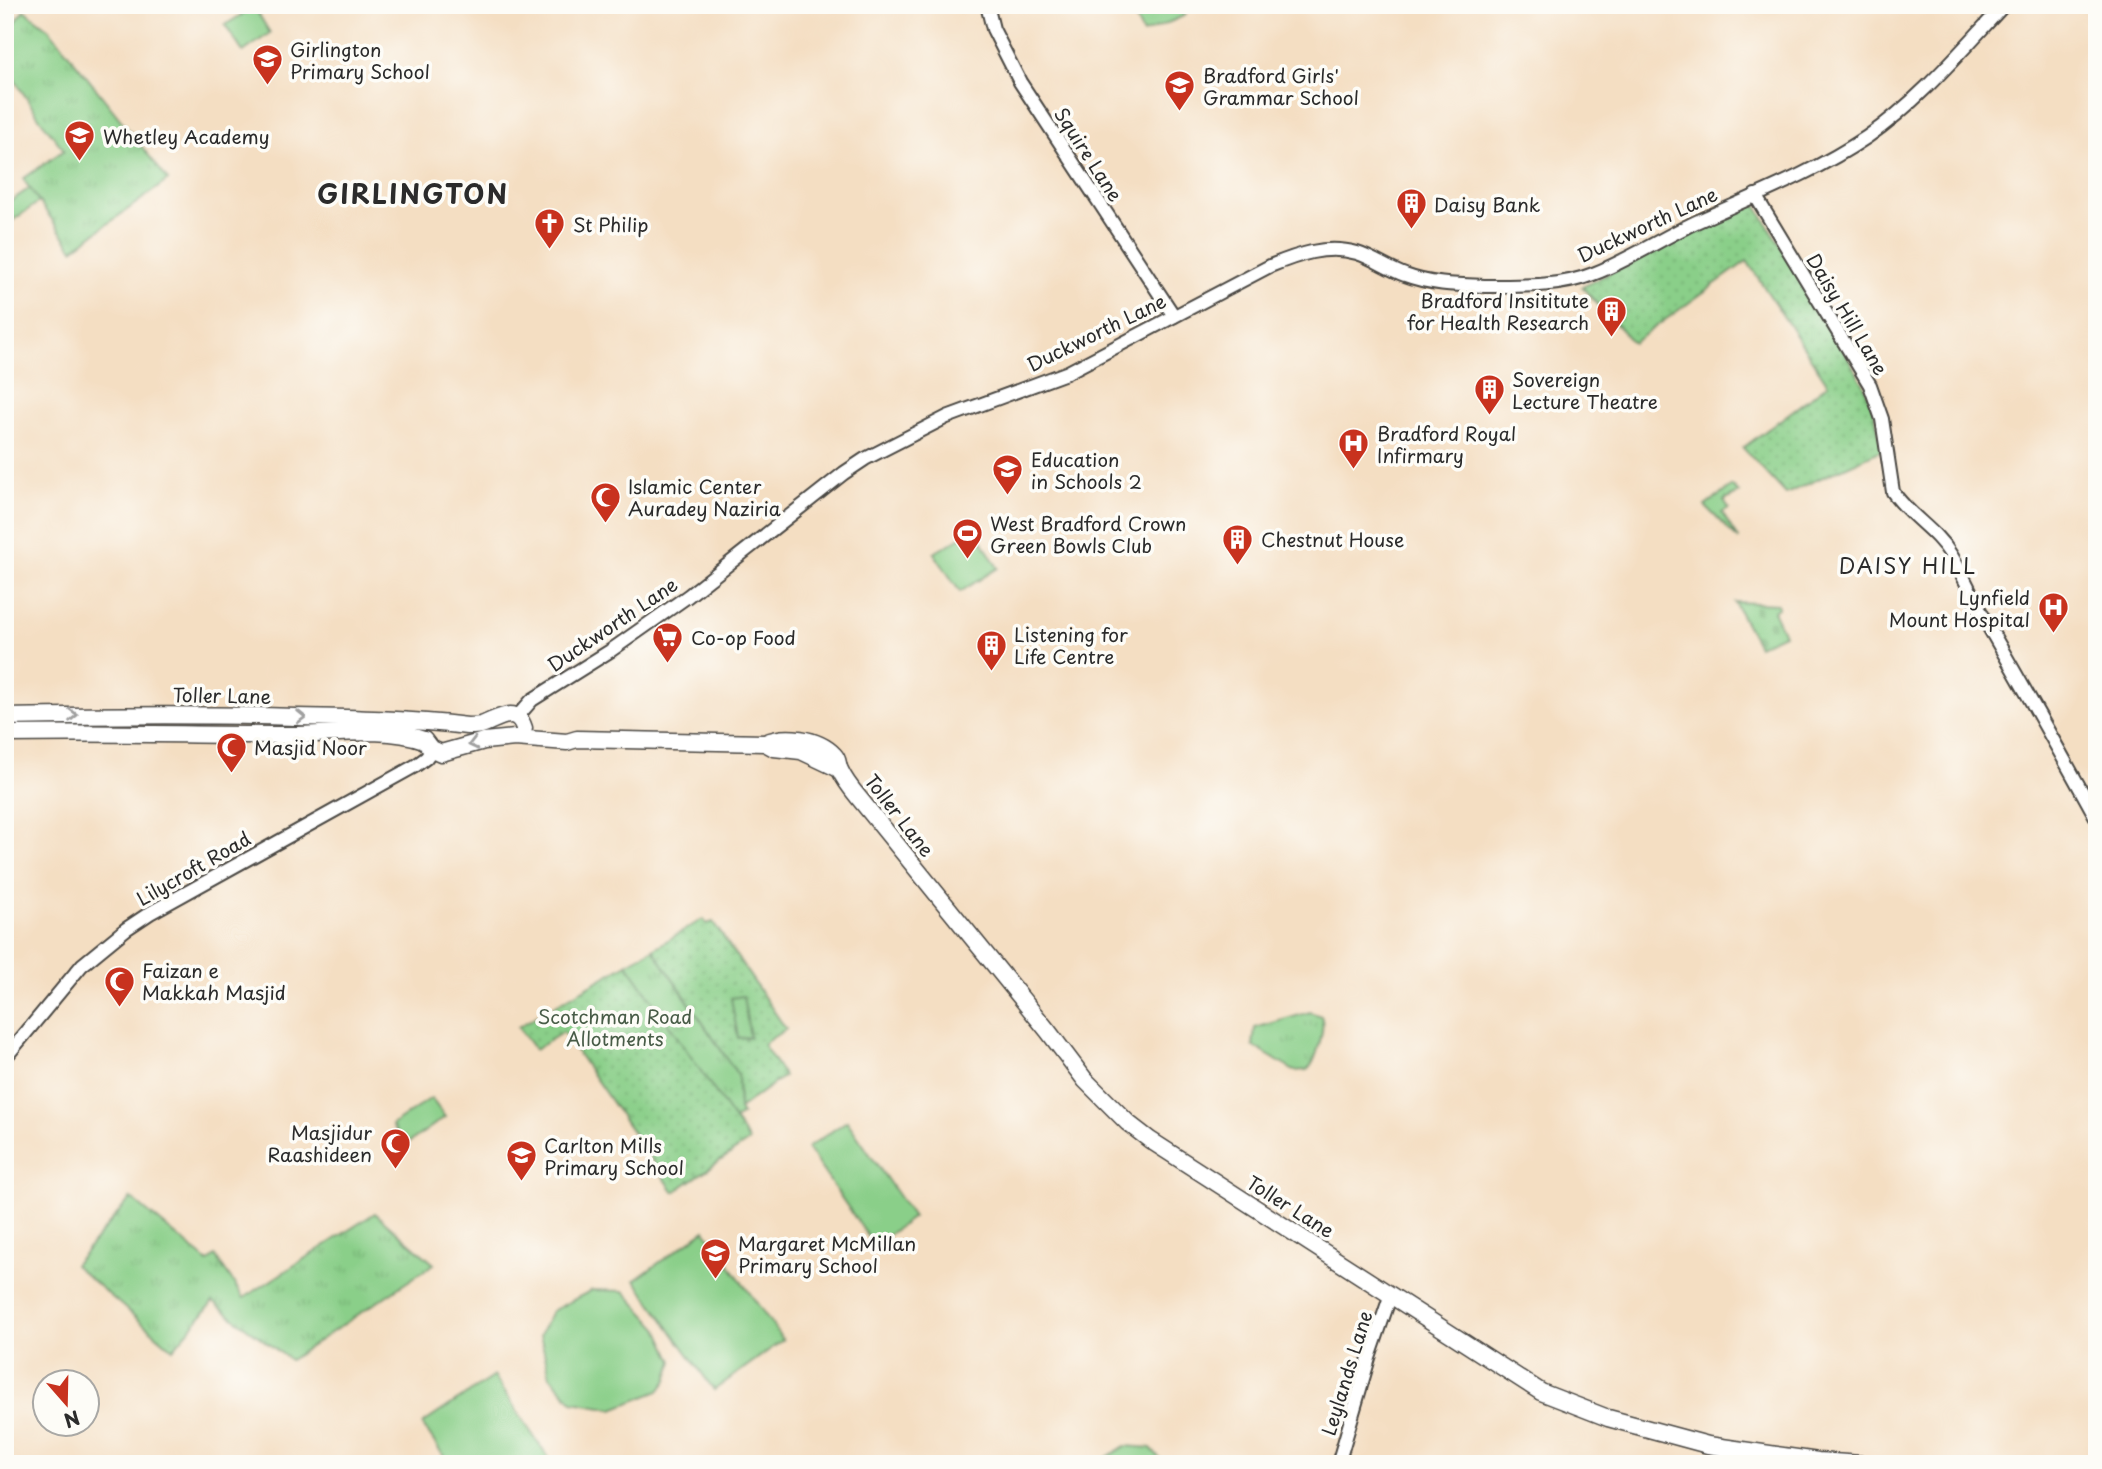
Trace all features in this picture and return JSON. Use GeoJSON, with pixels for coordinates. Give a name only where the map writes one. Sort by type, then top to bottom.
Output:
{"type":"FeatureCollection","features":[{"type":"Feature","properties":{"kind":"main road"},"geometry":{"type":"LineString","coordinates":[[104,715],[104,732]]}},
{"type":"Feature","properties":{"kind":"main road"},"geometry":{"type":"LineString","coordinates":[[167,715],[168,732]]}},
{"type":"Feature","properties":{"kind":"main road","name":"Toller Lane"},"geometry":{"type":"LineString","coordinates":[[5,717],[255,715],[359,726],[404,734],[441,753],[519,728],[566,732],[577,739],[765,743],[775,748],[789,744],[839,769],[894,843],[1085,1080],[1119,1116],[1150,1140],[1541,1391],[1608,1418],[1708,1445],[1818,1461],[1861,1464]]}},
{"type":"Feature","properties":{"kind":"main road"},"geometry":{"type":"LineString","coordinates":[[255,715],[258,734]]}},
{"type":"Feature","properties":{"kind":"main road","name":"Toller Lane"},"geometry":{"type":"LineString","coordinates":[[5,734],[258,734],[359,726],[477,726],[503,715],[511,715],[519,728]]}},
{"type":"Feature","properties":{"kind":"main road"},"geometry":{"type":"LineString","coordinates":[[428,745],[424,734],[427,729],[438,724]]}},
{"type":"Feature","properties":{"kind":"street","name":"Squire Lane"},"geometry":{"type":"LineString","coordinates":[[987,5],[993,29],[1007,61],[1174,316]]}},
{"type":"Feature","properties":{"kind":"street","name":"Duckworth Lane"},"geometry":{"type":"LineString","coordinates":[[519,728],[532,701],[688,596],[844,473],[905,437],[947,417],[1066,373],[1270,267],[1315,250],[1357,253],[1405,275],[1432,282],[1488,286],[1527,285],[1592,275],[1688,226],[1811,171],[1867,137],[1933,81],[2004,5]]}},
{"type":"Feature","properties":{"kind":"street","name":"Daisy Hill Lane"},"geometry":{"type":"LineString","coordinates":[[1755,195],[1870,385],[1882,419],[1894,492],[1898,500],[1938,536],[1951,554],[1993,635],[2097,819]]}},
{"type":"Feature","properties":{"kind":"street","name":"Lilycroft Road"},"geometry":{"type":"LineString","coordinates":[[5,1058],[82,965],[126,929],[150,913],[415,766],[426,758],[428,745]]}},
{"type":"Feature","properties":{"kind":"street","name":"Leylands Lane"},"geometry":{"type":"LineString","coordinates":[[1338,1464],[1391,1294]]}},
{"type":"Feature","properties":{"kind":"green space"},"geometry":{"type":"Polygon","coordinates":[[[1129,5],[1182,5],[1186,15],[1143,34],[1129,5]]]}},
{"type":"Feature","properties":{"kind":"green space"},"geometry":{"type":"Polygon","coordinates":[[[251,9],[256,10],[270,33],[243,52],[225,25],[251,9]]]}},
{"type":"Feature","properties":{"kind":"green space","name":"Whetley Academy"},"geometry":{"type":"Polygon","coordinates":[[[24,10],[49,29],[168,180],[73,249],[23,179],[64,150],[5,65],[5,38],[24,10]]]}},
{"type":"Feature","properties":{"kind":"green space"},"geometry":{"type":"Polygon","coordinates":[[[30,188],[39,202],[9,223],[5,217],[5,205],[30,188]]]}},
{"type":"Feature","properties":{"kind":"green space"},"geometry":{"type":"Polygon","coordinates":[[[1753,200],[1863,383],[1875,415],[1882,450],[1786,494],[1743,448],[1828,384],[1747,261],[1633,343],[1582,287],[1753,200]]]}},
{"type":"Feature","properties":{"kind":"green space"},"geometry":{"type":"Polygon","coordinates":[[[1732,486],[1739,493],[1724,501],[1729,509],[1722,513],[1739,540],[1705,506],[1732,486]]]}},
{"type":"Feature","properties":{"kind":"green space","name":"West Bradford Crown Green Bowls Club"},"geometry":{"type":"Polygon","coordinates":[[[975,529],[998,568],[960,592],[934,553],[975,529]]]}},
{"type":"Feature","properties":{"kind":"green space"},"geometry":{"type":"Polygon","coordinates":[[[1734,602],[1778,604],[1778,608],[1773,611],[1784,634],[1758,646],[1734,602]]]}},
{"type":"Feature","properties":{"kind":"green space"},"geometry":{"type":"Polygon","coordinates":[[[703,919],[707,924],[713,922],[786,1029],[763,1044],[784,1076],[739,1109],[738,1075],[653,949],[703,919]]]}},
{"type":"Feature","properties":{"kind":"green space"},"geometry":{"type":"Polygon","coordinates":[[[653,949],[738,1075],[739,1109],[742,1114],[734,1120],[627,964],[653,949]]]}},
{"type":"Feature","properties":{"kind":"green space","name":"Scotchman Road Allotments"},"geometry":{"type":"Polygon","coordinates":[[[627,964],[749,1141],[674,1192],[563,1032],[535,1050],[518,1027],[627,964]]]}},
{"type":"Feature","properties":{"kind":"green space"},"geometry":{"type":"Polygon","coordinates":[[[743,996],[750,1037],[738,1038],[731,998],[743,996]]]}},
{"type":"Feature","properties":{"kind":"green space"},"geometry":{"type":"Polygon","coordinates":[[[1310,1012],[1321,1016],[1322,1028],[1317,1053],[1307,1070],[1294,1071],[1253,1046],[1255,1028],[1310,1012]]]}},
{"type":"Feature","properties":{"kind":"green space"},"geometry":{"type":"Polygon","coordinates":[[[431,1098],[445,1117],[404,1146],[392,1125],[431,1098]]]}},
{"type":"Feature","properties":{"kind":"green space"},"geometry":{"type":"Polygon","coordinates":[[[847,1121],[913,1217],[874,1245],[807,1148],[847,1121]]]}},
{"type":"Feature","properties":{"kind":"green space"},"geometry":{"type":"Polygon","coordinates":[[[131,1198],[208,1262],[215,1256],[244,1298],[375,1213],[434,1264],[290,1360],[213,1302],[173,1349],[74,1265],[131,1198]]]}},
{"type":"Feature","properties":{"kind":"green space"},"geometry":{"type":"Polygon","coordinates":[[[705,1230],[783,1340],[714,1390],[635,1280],[705,1230]]]}},
{"type":"Feature","properties":{"kind":"green space"},"geometry":{"type":"Polygon","coordinates":[[[592,1290],[624,1291],[658,1328],[673,1361],[667,1380],[659,1391],[613,1409],[573,1402],[550,1376],[540,1335],[552,1311],[592,1290]]]}},
{"type":"Feature","properties":{"kind":"green space"},"geometry":{"type":"Polygon","coordinates":[[[494,1376],[552,1464],[449,1464],[422,1424],[494,1376]]]}},
{"type":"Feature","properties":{"kind":"green space"},"geometry":{"type":"Polygon","coordinates":[[[1125,1446],[1151,1448],[1165,1464],[1096,1464],[1125,1446]]]}},
{"type":"Feature","properties":{"kind":"place","name":"Girlington Primary School"},"geometry":{"type":"Point","coordinates":[267,87]}},
{"type":"Feature","properties":{"kind":"place","name":"Bradford Girls' Grammar School"},"geometry":{"type":"Point","coordinates":[1180,113]}},
{"type":"Feature","properties":{"kind":"place","name":"Whetley Academy"},"geometry":{"type":"Point","coordinates":[80,163]}},
{"type":"Feature","properties":{"kind":"place","name":"Daisy Bank"},"geometry":{"type":"Point","coordinates":[1411,231]}},
{"type":"Feature","properties":{"kind":"place","name":"St Philip"},"geometry":{"type":"Point","coordinates":[550,251]}},
{"type":"Feature","properties":{"kind":"place","name":"Bradford Insititute for Health Research"},"geometry":{"type":"Point","coordinates":[1612,338]}},
{"type":"Feature","properties":{"kind":"place","name":"Sovereign Lecture Theatre"},"geometry":{"type":"Point","coordinates":[1489,417]}},
{"type":"Feature","properties":{"kind":"place","name":"Bradford Royal Infirmary"},"geometry":{"type":"Point","coordinates":[1354,471]}},
{"type":"Feature","properties":{"kind":"place","name":"Education in Schools 2"},"geometry":{"type":"Point","coordinates":[1008,497]}},
{"type":"Feature","properties":{"kind":"place","name":"Islamic Center Auradey Naziria"},"geometry":{"type":"Point","coordinates":[605,524]}},
{"type":"Feature","properties":{"kind":"place","name":"West Bradford Crown Green Bowls Club"},"geometry":{"type":"Point","coordinates":[967,561]}},
{"type":"Feature","properties":{"kind":"place","name":"Chestnut House"},"geometry":{"type":"Point","coordinates":[1238,566]}},
{"type":"Feature","properties":{"kind":"place","name":"Lynfield Mount Hospital"},"geometry":{"type":"Point","coordinates":[2053,635]}},
{"type":"Feature","properties":{"kind":"place","name":"Co-op Food"},"geometry":{"type":"Point","coordinates":[668,664]}},
{"type":"Feature","properties":{"kind":"place","name":"Listening for Life Centre"},"geometry":{"type":"Point","coordinates":[991,672]}},
{"type":"Feature","properties":{"kind":"place","name":"Masjid Noor"},"geometry":{"type":"Point","coordinates":[231,774]}},
{"type":"Feature","properties":{"kind":"place","name":"Faizan e Makkah Masjid"},"geometry":{"type":"Point","coordinates":[119,1008]}},
{"type":"Feature","properties":{"kind":"place","name":"Masjidur Raashideen"},"geometry":{"type":"Point","coordinates":[395,1170]}},
{"type":"Feature","properties":{"kind":"place","name":"Carlton Mills Primary School"},"geometry":{"type":"Point","coordinates":[521,1183]}},
{"type":"Feature","properties":{"kind":"place","name":"Margaret McMillan Primary School"},"geometry":{"type":"Point","coordinates":[715,1281]}},
{"type":"Feature","properties":{"kind":"district","name":"GIRLINGTON"},"geometry":{"type":"Point","coordinates":[413,193]}},
{"type":"Feature","properties":{"kind":"district","name":"DAISY HILL"},"geometry":{"type":"Point","coordinates":[1908,565]}}]}
